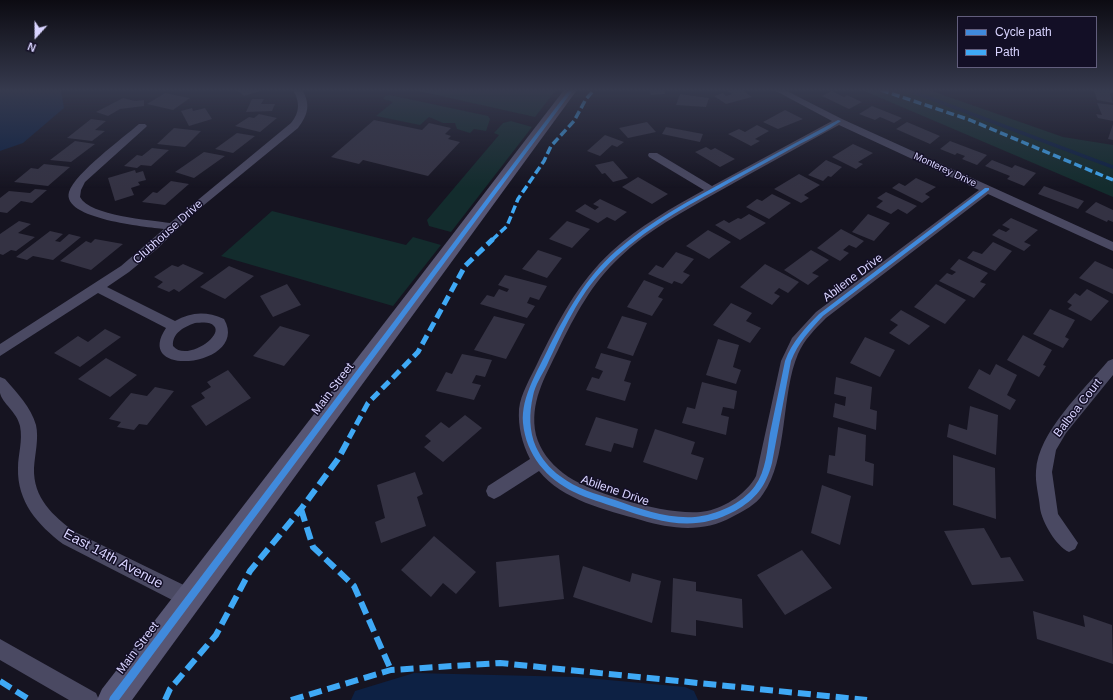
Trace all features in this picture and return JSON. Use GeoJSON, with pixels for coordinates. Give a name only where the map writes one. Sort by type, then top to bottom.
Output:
{"type":"FeatureCollection","features":[{"type":"Feature","properties":{"kind":"main road","name":"Main Street"},"geometry":{"type":"LineString","coordinates":[[113,700],[546,123]]}},
{"type":"Feature","properties":{"kind":"street","name":"Clubhouse Drive"},"geometry":{"type":"LineString","coordinates":[[0,351],[99,288],[136,260],[172,227],[296,123]]}},
{"type":"Feature","properties":{"kind":"street","name":"Abilene Drive"},"geometry":{"type":"LineString","coordinates":[[836,123],[712,191],[642,232],[620,250],[587,286],[577,302],[530,393],[526,408],[525,423],[528,440],[540,461],[556,478],[588,495],[649,515],[670,520],[699,520],[723,515],[745,500],[758,488],[766,469],[788,361],[791,350],[798,340],[822,315],[987,189]]}},
{"type":"Feature","properties":{"kind":"street","name":"Monterey Drive"},"geometry":{"type":"LineString","coordinates":[[843,123],[1113,247]]}},
{"type":"Feature","properties":{"kind":"street"},"geometry":{"type":"LineString","coordinates":[[142,126],[81,180],[75,190],[76,201],[82,208],[99,215],[172,227]]}},
{"type":"Feature","properties":{"kind":"street"},"geometry":{"type":"LineString","coordinates":[[652,155],[712,191]]}},
{"type":"Feature","properties":{"kind":"street"},"geometry":{"type":"LineString","coordinates":[[99,288],[175,327]]}},
{"type":"Feature","properties":{"kind":"street","name":"Balboa Court"},"geometry":{"type":"LineString","coordinates":[[1069,543],[1050,517],[1044,472],[1048,449],[1061,428],[1113,365]]}},
{"type":"Feature","properties":{"kind":"street","name":"East 14th Avenue"},"geometry":{"type":"LineString","coordinates":[[0,383],[24,414],[28,425],[30,438],[26,469],[30,495],[38,511],[51,525],[69,538],[189,598]]}},
{"type":"Feature","properties":{"kind":"street"},"geometry":{"type":"LineString","coordinates":[[494,491],[540,461]]}},
{"type":"Feature","properties":{"kind":"street"},"geometry":{"type":"LineString","coordinates":[[0,649],[89,700]]}},
{"type":"Feature","properties":{"kind":"green space"},"geometry":{"type":"Polygon","coordinates":[[[409,123],[423,123],[420,125],[409,123]]]}},
{"type":"Feature","properties":{"kind":"green space"},"geometry":{"type":"Polygon","coordinates":[[[443,123],[489,123],[486,131],[474,129],[470,133],[457,129],[455,123],[443,123]]]}},
{"type":"Feature","properties":{"kind":"green space"},"geometry":{"type":"Polygon","coordinates":[[[503,123],[517,123],[532,127],[451,232],[429,226],[427,220],[499,135],[494,133],[503,123]]]}},
{"type":"Feature","properties":{"kind":"green space"},"geometry":{"type":"Polygon","coordinates":[[[939,123],[1022,123],[1063,137],[1113,145],[1113,197],[939,123]]]}},
{"type":"Feature","properties":{"kind":"green space"},"geometry":{"type":"Polygon","coordinates":[[[272,211],[406,245],[413,237],[441,245],[393,306],[221,256],[272,211]]]}},
{"type":"Feature","properties":{"kind":"water"},"geometry":{"type":"Polygon","coordinates":[[[0,123],[47,123],[23,143],[0,151],[0,123]]]}},
{"type":"Feature","properties":{"kind":"building"},"geometry":{"type":"Polygon","coordinates":[[[86,123],[104,123],[95,130],[105,131],[92,141],[67,138],[86,123]]]}},
{"type":"Feature","properties":{"kind":"building"},"geometry":{"type":"Polygon","coordinates":[[[187,123],[200,123],[189,126],[187,123]]]}},
{"type":"Feature","properties":{"kind":"building"},"geometry":{"type":"Polygon","coordinates":[[[240,123],[271,123],[260,132],[235,126],[240,123]]]}},
{"type":"Feature","properties":{"kind":"building"},"geometry":{"type":"Polygon","coordinates":[[[371,123],[387,123],[422,130],[429,123],[451,128],[445,134],[451,136],[448,139],[460,142],[428,176],[363,160],[359,164],[331,157],[371,123]]]}},
{"type":"Feature","properties":{"kind":"building"},"geometry":{"type":"Polygon","coordinates":[[[648,123],[656,132],[628,138],[619,128],[648,123]]]}},
{"type":"Feature","properties":{"kind":"building"},"geometry":{"type":"Polygon","coordinates":[[[764,123],[794,123],[778,129],[764,123]]]}},
{"type":"Feature","properties":{"kind":"building"},"geometry":{"type":"Polygon","coordinates":[[[909,123],[940,136],[930,144],[896,129],[909,123]]]}},
{"type":"Feature","properties":{"kind":"building"},"geometry":{"type":"Polygon","coordinates":[[[1113,124],[1113,140],[1108,139],[1113,124]]]}},
{"type":"Feature","properties":{"kind":"building"},"geometry":{"type":"Polygon","coordinates":[[[757,125],[769,131],[755,139],[760,141],[751,146],[728,134],[739,129],[745,132],[757,125]]]}},
{"type":"Feature","properties":{"kind":"building"},"geometry":{"type":"Polygon","coordinates":[[[666,127],[703,134],[700,142],[662,134],[666,127]]]}},
{"type":"Feature","properties":{"kind":"building"},"geometry":{"type":"Polygon","coordinates":[[[174,128],[201,131],[185,147],[157,144],[174,128]]]}},
{"type":"Feature","properties":{"kind":"building"},"geometry":{"type":"Polygon","coordinates":[[[237,133],[255,136],[233,153],[215,149],[237,133]]]}},
{"type":"Feature","properties":{"kind":"building"},"geometry":{"type":"Polygon","coordinates":[[[605,135],[624,142],[617,147],[612,145],[600,156],[587,151],[605,135]]]}},
{"type":"Feature","properties":{"kind":"building"},"geometry":{"type":"Polygon","coordinates":[[[75,141],[95,144],[71,162],[50,160],[75,141]]]}},
{"type":"Feature","properties":{"kind":"building"},"geometry":{"type":"Polygon","coordinates":[[[950,141],[987,155],[977,165],[962,159],[965,156],[957,153],[955,155],[940,149],[950,141]]]}},
{"type":"Feature","properties":{"kind":"building"},"geometry":{"type":"Polygon","coordinates":[[[853,144],[873,153],[858,162],[863,164],[856,169],[832,157],[853,144]]]}},
{"type":"Feature","properties":{"kind":"building"},"geometry":{"type":"Polygon","coordinates":[[[706,147],[711,150],[715,148],[735,159],[720,167],[695,152],[706,147]]]}},
{"type":"Feature","properties":{"kind":"building"},"geometry":{"type":"Polygon","coordinates":[[[152,148],[169,150],[151,166],[141,165],[137,168],[124,166],[137,155],[142,156],[152,148]]]}},
{"type":"Feature","properties":{"kind":"building"},"geometry":{"type":"Polygon","coordinates":[[[204,152],[225,156],[194,178],[175,172],[204,152]]]}},
{"type":"Feature","properties":{"kind":"building"},"geometry":{"type":"Polygon","coordinates":[[[826,160],[842,167],[831,177],[828,176],[823,181],[808,175],[826,160]]]}},
{"type":"Feature","properties":{"kind":"building"},"geometry":{"type":"Polygon","coordinates":[[[992,160],[1012,168],[1015,165],[1036,173],[1024,186],[1007,179],[1010,176],[985,166],[992,160]]]}},
{"type":"Feature","properties":{"kind":"building"},"geometry":{"type":"Polygon","coordinates":[[[613,161],[628,178],[613,182],[605,173],[602,174],[595,165],[613,161]]]}},
{"type":"Feature","properties":{"kind":"building"},"geometry":{"type":"Polygon","coordinates":[[[44,164],[70,167],[48,186],[14,182],[31,168],[38,169],[44,164]]]}},
{"type":"Feature","properties":{"kind":"building"},"geometry":{"type":"Polygon","coordinates":[[[135,170],[136,173],[143,171],[146,180],[138,182],[140,185],[131,188],[134,195],[115,201],[108,178],[135,170]]]}},
{"type":"Feature","properties":{"kind":"building"},"geometry":{"type":"Polygon","coordinates":[[[799,174],[820,185],[804,195],[809,198],[801,203],[774,189],[799,174]]]}},
{"type":"Feature","properties":{"kind":"building"},"geometry":{"type":"Polygon","coordinates":[[[638,177],[668,194],[652,204],[622,187],[638,177]]]}},
{"type":"Feature","properties":{"kind":"building"},"geometry":{"type":"Polygon","coordinates":[[[916,178],[936,187],[925,194],[930,197],[922,203],[892,188],[899,183],[905,186],[916,178]]]}},
{"type":"Feature","properties":{"kind":"building"},"geometry":{"type":"Polygon","coordinates":[[[171,181],[189,184],[165,205],[142,202],[153,192],[157,193],[171,181]]]}},
{"type":"Feature","properties":{"kind":"building"},"geometry":{"type":"Polygon","coordinates":[[[1044,186],[1084,201],[1078,209],[1038,194],[1044,186]]]}},
{"type":"Feature","properties":{"kind":"building"},"geometry":{"type":"Polygon","coordinates":[[[35,189],[47,190],[32,203],[21,201],[7,213],[0,212],[0,198],[9,191],[30,193],[35,189]]]}},
{"type":"Feature","properties":{"kind":"building"},"geometry":{"type":"Polygon","coordinates":[[[886,192],[917,206],[907,214],[898,209],[891,214],[876,207],[883,201],[877,198],[886,192]]]}},
{"type":"Feature","properties":{"kind":"building"},"geometry":{"type":"Polygon","coordinates":[[[772,194],[791,203],[769,219],[746,207],[757,199],[762,201],[772,194]]]}},
{"type":"Feature","properties":{"kind":"building"},"geometry":{"type":"Polygon","coordinates":[[[600,199],[627,212],[615,221],[607,217],[598,223],[575,211],[585,204],[595,210],[599,207],[593,204],[600,199]]]}},
{"type":"Feature","properties":{"kind":"building"},"geometry":{"type":"Polygon","coordinates":[[[1096,202],[1113,210],[1113,222],[1108,220],[1107,222],[1085,212],[1096,202]]]}},
{"type":"Feature","properties":{"kind":"building"},"geometry":{"type":"Polygon","coordinates":[[[749,214],[766,223],[740,240],[715,225],[724,220],[729,223],[738,218],[741,219],[749,214]]]}},
{"type":"Feature","properties":{"kind":"building"},"geometry":{"type":"Polygon","coordinates":[[[868,214],[890,223],[874,241],[852,232],[868,214]]]}},
{"type":"Feature","properties":{"kind":"building"},"geometry":{"type":"Polygon","coordinates":[[[1011,218],[1038,230],[1024,242],[1031,245],[1024,251],[992,235],[999,229],[1006,232],[1010,229],[1002,225],[1011,218]]]}},
{"type":"Feature","properties":{"kind":"building"},"geometry":{"type":"Polygon","coordinates":[[[19,221],[31,224],[18,233],[35,237],[16,251],[11,250],[3,255],[0,254],[0,234],[19,221]]]}},
{"type":"Feature","properties":{"kind":"building"},"geometry":{"type":"Polygon","coordinates":[[[567,221],[590,229],[572,248],[549,239],[567,221]]]}},
{"type":"Feature","properties":{"kind":"building"},"geometry":{"type":"Polygon","coordinates":[[[841,229],[864,241],[856,248],[849,245],[843,250],[849,253],[840,261],[817,248],[841,229]]]}},
{"type":"Feature","properties":{"kind":"building"},"geometry":{"type":"Polygon","coordinates":[[[708,230],[731,242],[709,259],[686,246],[708,230]]]}},
{"type":"Feature","properties":{"kind":"building"},"geometry":{"type":"Polygon","coordinates":[[[50,231],[63,234],[55,241],[60,242],[69,234],[81,237],[53,260],[33,256],[27,260],[16,257],[50,231]]]}},
{"type":"Feature","properties":{"kind":"building"},"geometry":{"type":"Polygon","coordinates":[[[95,239],[123,244],[91,270],[60,261],[86,241],[91,243],[95,239]]]}},
{"type":"Feature","properties":{"kind":"building"},"geometry":{"type":"Polygon","coordinates":[[[993,242],[1012,251],[995,271],[967,258],[973,251],[982,254],[993,242]]]}},
{"type":"Feature","properties":{"kind":"building"},"geometry":{"type":"Polygon","coordinates":[[[538,250],[562,258],[547,278],[522,269],[538,250]]]}},
{"type":"Feature","properties":{"kind":"building"},"geometry":{"type":"Polygon","coordinates":[[[811,250],[829,260],[812,273],[819,276],[808,285],[784,270],[811,250]]]}},
{"type":"Feature","properties":{"kind":"building"},"geometry":{"type":"Polygon","coordinates":[[[676,252],[694,259],[683,272],[690,275],[682,284],[674,281],[672,284],[648,274],[656,265],[663,268],[676,252]]]}},
{"type":"Feature","properties":{"kind":"building"},"geometry":{"type":"Polygon","coordinates":[[[959,259],[988,273],[980,282],[986,284],[974,298],[939,281],[947,273],[952,275],[956,272],[950,269],[959,259]]]}},
{"type":"Feature","properties":{"kind":"building"},"geometry":{"type":"Polygon","coordinates":[[[1095,261],[1113,269],[1113,294],[1079,278],[1095,261]]]}},
{"type":"Feature","properties":{"kind":"building"},"geometry":{"type":"Polygon","coordinates":[[[183,264],[204,273],[179,292],[174,289],[169,292],[157,287],[163,282],[154,277],[172,265],[178,267],[183,264]]]}},
{"type":"Feature","properties":{"kind":"building"},"geometry":{"type":"Polygon","coordinates":[[[765,264],[799,282],[788,293],[779,288],[774,293],[780,296],[772,305],[740,287],[765,264]]]}},
{"type":"Feature","properties":{"kind":"building"},"geometry":{"type":"Polygon","coordinates":[[[229,266],[254,276],[225,299],[200,287],[229,266]]]}},
{"type":"Feature","properties":{"kind":"building"},"geometry":{"type":"Polygon","coordinates":[[[505,275],[547,286],[539,300],[530,297],[527,303],[535,306],[527,318],[480,304],[487,295],[494,297],[499,289],[507,292],[509,289],[498,285],[505,275]]]}},
{"type":"Feature","properties":{"kind":"building"},"geometry":{"type":"Polygon","coordinates":[[[644,280],[664,288],[658,297],[663,299],[652,316],[627,307],[644,280]]]}},
{"type":"Feature","properties":{"kind":"building"},"geometry":{"type":"Polygon","coordinates":[[[287,284],[301,305],[273,317],[260,296],[287,284]]]}},
{"type":"Feature","properties":{"kind":"building"},"geometry":{"type":"Polygon","coordinates":[[[936,284],[966,300],[945,324],[914,307],[936,284]]]}},
{"type":"Feature","properties":{"kind":"building"},"geometry":{"type":"Polygon","coordinates":[[[1087,289],[1109,301],[1091,321],[1068,309],[1072,305],[1067,302],[1075,293],[1080,296],[1087,289]]]}},
{"type":"Feature","properties":{"kind":"building"},"geometry":{"type":"Polygon","coordinates":[[[731,303],[752,313],[746,321],[761,328],[750,343],[713,325],[731,303]]]}},
{"type":"Feature","properties":{"kind":"building"},"geometry":{"type":"Polygon","coordinates":[[[1050,309],[1075,320],[1065,337],[1069,339],[1063,348],[1033,334],[1050,309]]]}},
{"type":"Feature","properties":{"kind":"building"},"geometry":{"type":"Polygon","coordinates":[[[901,310],[930,326],[909,345],[889,333],[898,325],[890,320],[901,310]]]}},
{"type":"Feature","properties":{"kind":"building"},"geometry":{"type":"Polygon","coordinates":[[[494,316],[525,324],[506,359],[474,350],[494,316]]]}},
{"type":"Feature","properties":{"kind":"building"},"geometry":{"type":"Polygon","coordinates":[[[622,316],[647,323],[633,356],[607,348],[622,316]]]}},
{"type":"Feature","properties":{"kind":"building"},"geometry":{"type":"Polygon","coordinates":[[[280,326],[310,335],[284,366],[253,356],[280,326]]]}},
{"type":"Feature","properties":{"kind":"building"},"geometry":{"type":"Polygon","coordinates":[[[105,329],[121,337],[80,367],[54,353],[78,336],[88,342],[105,329]]]}},
{"type":"Feature","properties":{"kind":"building"},"geometry":{"type":"Polygon","coordinates":[[[1023,335],[1052,350],[1043,365],[1046,366],[1039,377],[1007,360],[1023,335]]]}},
{"type":"Feature","properties":{"kind":"building"},"geometry":{"type":"Polygon","coordinates":[[[865,337],[895,350],[880,377],[850,363],[865,337]]]}},
{"type":"Feature","properties":{"kind":"building"},"geometry":{"type":"Polygon","coordinates":[[[718,339],[739,345],[733,367],[741,370],[736,384],[706,375],[718,339]]]}},
{"type":"Feature","properties":{"kind":"building"},"geometry":{"type":"Polygon","coordinates":[[[601,353],[631,361],[624,381],[631,383],[625,401],[586,390],[592,377],[599,379],[603,371],[595,368],[601,353]]]}},
{"type":"Feature","properties":{"kind":"building"},"geometry":{"type":"Polygon","coordinates":[[[462,354],[492,360],[485,377],[476,375],[472,383],[481,385],[474,400],[436,391],[446,372],[452,374],[462,354]]]}},
{"type":"Feature","properties":{"kind":"building"},"geometry":{"type":"Polygon","coordinates":[[[106,358],[137,375],[110,397],[78,379],[106,358]]]}},
{"type":"Feature","properties":{"kind":"building"},"geometry":{"type":"Polygon","coordinates":[[[996,364],[1017,375],[1007,395],[1016,400],[1010,410],[968,388],[979,369],[990,375],[996,364]]]}},
{"type":"Feature","properties":{"kind":"building"},"geometry":{"type":"Polygon","coordinates":[[[228,370],[251,398],[206,426],[191,406],[205,398],[201,393],[211,387],[207,382],[228,370]]]}},
{"type":"Feature","properties":{"kind":"building"},"geometry":{"type":"Polygon","coordinates":[[[836,377],[872,387],[870,409],[877,411],[876,430],[833,417],[835,403],[845,406],[846,397],[834,394],[836,377]]]}},
{"type":"Feature","properties":{"kind":"building"},"geometry":{"type":"Polygon","coordinates":[[[702,382],[737,391],[734,409],[723,407],[721,415],[729,417],[726,435],[682,423],[687,407],[695,409],[702,382]]]}},
{"type":"Feature","properties":{"kind":"building"},"geometry":{"type":"Polygon","coordinates":[[[155,387],[174,391],[147,425],[139,424],[134,430],[117,427],[121,422],[109,419],[131,393],[147,396],[155,387]]]}},
{"type":"Feature","properties":{"kind":"building"},"geometry":{"type":"Polygon","coordinates":[[[970,406],[998,415],[996,455],[947,437],[949,424],[967,430],[970,406]]]}},
{"type":"Feature","properties":{"kind":"building"},"geometry":{"type":"Polygon","coordinates":[[[465,415],[482,428],[443,462],[424,447],[431,441],[425,436],[441,422],[449,428],[465,415]]]}},
{"type":"Feature","properties":{"kind":"building"},"geometry":{"type":"Polygon","coordinates":[[[596,417],[638,429],[633,448],[614,443],[611,452],[585,445],[596,417]]]}},
{"type":"Feature","properties":{"kind":"building"},"geometry":{"type":"Polygon","coordinates":[[[838,427],[866,435],[865,461],[874,464],[873,486],[827,473],[829,455],[835,456],[838,427]]]}},
{"type":"Feature","properties":{"kind":"building"},"geometry":{"type":"Polygon","coordinates":[[[655,429],[695,442],[691,454],[704,458],[697,480],[643,462],[655,429]]]}},
{"type":"Feature","properties":{"kind":"building"},"geometry":{"type":"Polygon","coordinates":[[[953,455],[995,468],[996,519],[953,505],[953,455]]]}},
{"type":"Feature","properties":{"kind":"building"},"geometry":{"type":"Polygon","coordinates":[[[415,472],[423,494],[417,497],[426,526],[381,543],[375,522],[385,518],[377,485],[415,472]]]}},
{"type":"Feature","properties":{"kind":"building"},"geometry":{"type":"Polygon","coordinates":[[[822,485],[851,496],[840,545],[811,533],[822,485]]]}},
{"type":"Feature","properties":{"kind":"building"},"geometry":{"type":"Polygon","coordinates":[[[984,528],[1001,558],[1010,557],[1024,581],[972,585],[944,531],[984,528]]]}},
{"type":"Feature","properties":{"kind":"building"},"geometry":{"type":"Polygon","coordinates":[[[434,536],[476,572],[456,594],[443,583],[431,597],[401,570],[434,536]]]}},
{"type":"Feature","properties":{"kind":"building"},"geometry":{"type":"Polygon","coordinates":[[[802,550],[832,588],[785,615],[757,575],[802,550]]]}},
{"type":"Feature","properties":{"kind":"building"},"geometry":{"type":"Polygon","coordinates":[[[559,555],[564,599],[499,607],[496,562],[559,555]]]}},
{"type":"Feature","properties":{"kind":"building"},"geometry":{"type":"Polygon","coordinates":[[[583,566],[630,582],[632,573],[661,581],[652,623],[573,597],[583,566]]]}},
{"type":"Feature","properties":{"kind":"building"},"geometry":{"type":"Polygon","coordinates":[[[673,578],[696,582],[696,591],[742,599],[743,628],[696,620],[696,636],[671,632],[673,578]]]}},
{"type":"Feature","properties":{"kind":"building"},"geometry":{"type":"Polygon","coordinates":[[[1033,611],[1085,627],[1083,615],[1112,625],[1113,664],[1037,639],[1033,611]]]}},
{"type":"Feature","properties":{"kind":"waterway"},"geometry":{"type":"LineString","coordinates":[[995,123],[1113,167]]}},
{"type":"Feature","properties":{"kind":"waterway"},"geometry":{"type":"LineString","coordinates":[[364,700],[414,686],[576,690],[685,700]]}},
{"type":"Feature","properties":{"kind":"marked path"},"geometry":{"type":"LineString","coordinates":[[165,700],[170,689],[216,635],[250,571],[301,509],[338,459],[368,403],[418,352],[465,266],[507,226],[518,199],[544,161],[551,146],[572,123]]}},
{"type":"Feature","properties":{"kind":"marked path"},"geometry":{"type":"LineString","coordinates":[[977,123],[1113,180]]}},
{"type":"Feature","properties":{"kind":"marked path"},"geometry":{"type":"LineString","coordinates":[[301,509],[313,547],[354,586],[391,670]]}},
{"type":"Feature","properties":{"kind":"marked path"},"geometry":{"type":"LineString","coordinates":[[291,700],[391,670],[500,663],[867,700]]}},
{"type":"Feature","properties":{"kind":"marked path"},"geometry":{"type":"LineString","coordinates":[[0,681],[30,700]]}},
{"type":"Feature","properties":{"kind":"cycle path"},"geometry":{"type":"LineString","coordinates":[[113,700],[546,123]]}},
{"type":"Feature","properties":{"kind":"cycle path"},"geometry":{"type":"LineString","coordinates":[[836,123],[689,203],[651,226],[616,253],[587,286],[571,311],[557,338],[530,393],[527,408],[528,435],[532,448],[547,470],[558,479],[571,487],[596,498],[650,515],[679,520],[707,519],[721,514],[741,503],[756,491],[764,476],[770,456],[788,361],[802,336],[821,315],[987,189]]}}]}
